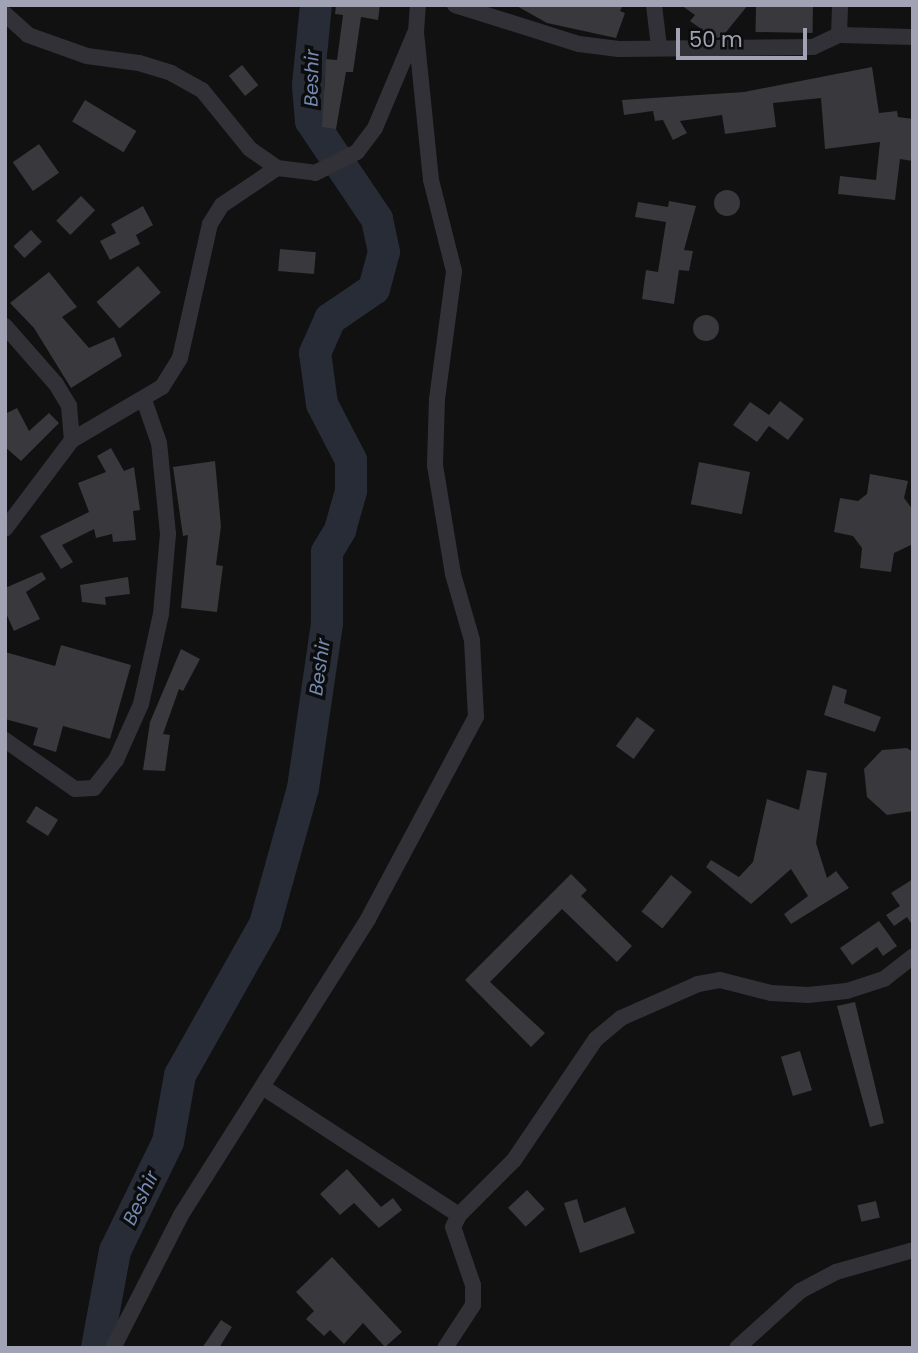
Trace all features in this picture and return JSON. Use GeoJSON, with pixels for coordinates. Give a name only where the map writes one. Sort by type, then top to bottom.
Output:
{"type":"FeatureCollection","features":[{"type":"Feature","properties":{"kind":"street"},"geometry":{"type":"LineString","coordinates":[[113,1348],[181,1214],[264,1088],[369,919],[476,717],[472,640],[453,574],[435,465],[437,398],[454,271],[431,180],[416,32],[418,5]]}},
{"type":"Feature","properties":{"kind":"street"},"geometry":{"type":"LineString","coordinates":[[455,5],[579,44],[813,47],[839,35],[913,37]]}},
{"type":"Feature","properties":{"kind":"street"},"geometry":{"type":"LineString","coordinates":[[654,5],[659,47]]}},
{"type":"Feature","properties":{"kind":"street"},"geometry":{"type":"LineString","coordinates":[[839,35],[840,5]]}},
{"type":"Feature","properties":{"kind":"street"},"geometry":{"type":"LineString","coordinates":[[5,14],[28,35],[87,57],[139,63],[202,90],[250,149],[277,168],[315,173],[358,152],[374,128],[416,32]]}},
{"type":"Feature","properties":{"kind":"street"},"geometry":{"type":"LineString","coordinates":[[5,529],[72,440],[162,387],[180,358],[209,224],[222,205],[277,168]]}},
{"type":"Feature","properties":{"kind":"street"},"geometry":{"type":"LineString","coordinates":[[5,326],[57,384],[69,406],[72,440]]}},
{"type":"Feature","properties":{"kind":"street"},"geometry":{"type":"LineString","coordinates":[[5,740],[75,789],[94,788],[116,760],[141,704],[161,614],[168,534],[159,443],[144,400]]}},
{"type":"Feature","properties":{"kind":"street"},"geometry":{"type":"LineString","coordinates":[[446,1348],[473,1305],[473,1285],[453,1227],[459,1215],[514,1160],[596,1039],[621,1018],[720,980],[771,993],[847,991],[884,979],[913,956]]}},
{"type":"Feature","properties":{"kind":"street"},"geometry":{"type":"LineString","coordinates":[[264,1088],[459,1215]]}},
{"type":"Feature","properties":{"kind":"street"},"geometry":{"type":"LineString","coordinates":[[737,1348],[800,1291],[836,1272],[913,1250]]}},
{"type":"Feature","properties":{"kind":"building"},"geometry":{"type":"Polygon","coordinates":[[[336,5],[380,5],[378,20],[361,17],[353,72],[346,72],[336,129],[322,127],[326,59],[337,60],[343,15],[335,14],[336,5]]]}},
{"type":"Feature","properties":{"kind":"building"},"geometry":{"type":"Polygon","coordinates":[[[515,5],[623,5],[620,11],[625,13],[616,38],[547,23],[515,5]]]}},
{"type":"Feature","properties":{"kind":"building"},"geometry":{"type":"Polygon","coordinates":[[[681,5],[748,5],[722,37],[714,38],[690,21],[695,15],[681,5]]]}},
{"type":"Feature","properties":{"kind":"building"},"geometry":{"type":"Polygon","coordinates":[[[756,5],[813,6],[813,33],[756,32],[756,5]]]}},
{"type":"Feature","properties":{"kind":"building"},"geometry":{"type":"Polygon","coordinates":[[[242,65],[258,85],[245,96],[229,76],[242,65]]]}},
{"type":"Feature","properties":{"kind":"building"},"geometry":{"type":"Polygon","coordinates":[[[872,67],[879,113],[897,111],[898,117],[913,119],[913,161],[900,159],[895,200],[838,194],[840,176],[876,180],[880,142],[825,149],[821,98],[773,103],[776,127],[725,134],[722,115],[680,121],[687,133],[673,140],[663,120],[655,121],[653,111],[624,115],[622,100],[744,92],[872,67]]]}},
{"type":"Feature","properties":{"kind":"building"},"geometry":{"type":"Polygon","coordinates":[[[85,100],[136,131],[124,152],[72,121],[85,100]]]}},
{"type":"Feature","properties":{"kind":"building"},"geometry":{"type":"Polygon","coordinates":[[[39,144],[59,173],[33,191],[13,162],[39,144]]]}},
{"type":"Feature","properties":{"kind":"building"},"geometry":{"type":"Polygon","coordinates":[[[727,190],[736,194],[740,203],[736,212],[727,216],[718,212],[714,203],[718,194],[727,190]]]}},
{"type":"Feature","properties":{"kind":"building"},"geometry":{"type":"Polygon","coordinates":[[[81,196],[95,210],[70,235],[56,221],[81,196]]]}},
{"type":"Feature","properties":{"kind":"building"},"geometry":{"type":"Polygon","coordinates":[[[669,201],[696,206],[684,250],[693,251],[689,271],[679,270],[674,304],[642,299],[646,270],[658,272],[666,222],[635,217],[638,202],[668,207],[669,201]]]}},
{"type":"Feature","properties":{"kind":"building"},"geometry":{"type":"Polygon","coordinates":[[[143,206],[153,225],[136,235],[140,244],[110,260],[100,241],[116,233],[111,224],[143,206]]]}},
{"type":"Feature","properties":{"kind":"building"},"geometry":{"type":"Polygon","coordinates":[[[31,230],[42,242],[24,258],[13,246],[31,230]]]}},
{"type":"Feature","properties":{"kind":"building"},"geometry":{"type":"Polygon","coordinates":[[[280,249],[316,252],[314,274],[278,271],[280,249]]]}},
{"type":"Feature","properties":{"kind":"building"},"geometry":{"type":"Polygon","coordinates":[[[138,266],[161,292],[119,328],[96,302],[138,266]]]}},
{"type":"Feature","properties":{"kind":"building"},"geometry":{"type":"Polygon","coordinates":[[[49,272],[77,307],[62,317],[89,348],[114,337],[122,356],[71,388],[34,328],[10,303],[49,272]]]}},
{"type":"Feature","properties":{"kind":"building"},"geometry":{"type":"Polygon","coordinates":[[[706,315],[715,319],[719,328],[715,337],[706,341],[697,337],[693,328],[697,319],[706,315]]]}},
{"type":"Feature","properties":{"kind":"building"},"geometry":{"type":"Polygon","coordinates":[[[780,401],[804,419],[788,440],[769,426],[757,442],[733,425],[750,402],[769,415],[780,401]]]}},
{"type":"Feature","properties":{"kind":"building"},"geometry":{"type":"Polygon","coordinates":[[[17,408],[29,431],[49,413],[59,423],[21,461],[5,447],[5,414],[17,408]]]}},
{"type":"Feature","properties":{"kind":"building"},"geometry":{"type":"Polygon","coordinates":[[[111,448],[124,471],[134,467],[140,510],[133,511],[136,540],[113,542],[112,534],[96,538],[94,529],[62,545],[73,562],[61,569],[40,536],[89,512],[78,483],[106,472],[97,456],[111,448]]]}},
{"type":"Feature","properties":{"kind":"building"},"geometry":{"type":"Polygon","coordinates":[[[215,461],[221,526],[216,565],[223,566],[217,612],[181,608],[188,535],[183,536],[173,467],[215,461]]]}},
{"type":"Feature","properties":{"kind":"building"},"geometry":{"type":"Polygon","coordinates":[[[699,462],[750,472],[742,514],[691,504],[699,462]]]}},
{"type":"Feature","properties":{"kind":"building"},"geometry":{"type":"Polygon","coordinates":[[[870,474],[908,481],[904,498],[913,510],[913,544],[894,553],[891,572],[860,568],[862,548],[853,536],[834,532],[840,498],[858,501],[867,494],[870,474]]]}},
{"type":"Feature","properties":{"kind":"building"},"geometry":{"type":"Polygon","coordinates":[[[42,572],[46,579],[26,592],[40,619],[14,631],[5,611],[5,588],[42,572]]]}},
{"type":"Feature","properties":{"kind":"building"},"geometry":{"type":"Polygon","coordinates":[[[128,577],[130,594],[105,597],[106,605],[82,602],[80,585],[128,577]]]}},
{"type":"Feature","properties":{"kind":"building"},"geometry":{"type":"Polygon","coordinates":[[[61,645],[131,665],[110,739],[63,726],[56,752],[33,745],[38,728],[5,719],[5,652],[55,666],[61,645]]]}},
{"type":"Feature","properties":{"kind":"building"},"geometry":{"type":"Polygon","coordinates":[[[181,649],[200,659],[183,691],[179,689],[163,734],[170,735],[165,771],[143,770],[150,722],[181,649]]]}},
{"type":"Feature","properties":{"kind":"building"},"geometry":{"type":"Polygon","coordinates":[[[833,685],[847,690],[844,703],[881,717],[875,732],[824,715],[833,685]]]}},
{"type":"Feature","properties":{"kind":"building"},"geometry":{"type":"Polygon","coordinates":[[[637,717],[655,730],[634,759],[616,746],[637,717]]]}},
{"type":"Feature","properties":{"kind":"building"},"geometry":{"type":"Polygon","coordinates":[[[907,748],[913,752],[913,811],[887,815],[867,797],[864,769],[882,750],[907,748]]]}},
{"type":"Feature","properties":{"kind":"building"},"geometry":{"type":"Polygon","coordinates":[[[807,770],[827,773],[816,843],[827,878],[836,871],[849,888],[791,924],[784,914],[808,896],[791,869],[751,904],[706,867],[711,860],[739,877],[753,862],[767,799],[799,810],[807,770]]]}},
{"type":"Feature","properties":{"kind":"building"},"geometry":{"type":"Polygon","coordinates":[[[36,806],[58,820],[48,836],[26,822],[36,806]]]}},
{"type":"Feature","properties":{"kind":"building"},"geometry":{"type":"Polygon","coordinates":[[[571,874],[587,890],[581,896],[632,946],[617,962],[562,909],[490,982],[545,1033],[531,1047],[465,980],[571,874]]]}},
{"type":"Feature","properties":{"kind":"building"},"geometry":{"type":"Polygon","coordinates":[[[671,875],[692,892],[662,929],[641,912],[671,875]]]}},
{"type":"Feature","properties":{"kind":"building"},"geometry":{"type":"Polygon","coordinates":[[[913,879],[913,926],[907,917],[894,926],[886,915],[900,906],[891,893],[913,879]]]}},
{"type":"Feature","properties":{"kind":"building"},"geometry":{"type":"Polygon","coordinates":[[[879,921],[897,946],[883,956],[877,947],[852,965],[840,948],[879,921]]]}},
{"type":"Feature","properties":{"kind":"building"},"geometry":{"type":"Polygon","coordinates":[[[855,1002],[884,1123],[870,1127],[837,1006],[855,1002]]]}},
{"type":"Feature","properties":{"kind":"building"},"geometry":{"type":"Polygon","coordinates":[[[800,1051],[812,1090],[793,1096],[781,1057],[800,1051]]]}},
{"type":"Feature","properties":{"kind":"building"},"geometry":{"type":"Polygon","coordinates":[[[347,1169],[381,1207],[393,1198],[402,1210],[379,1228],[354,1203],[340,1215],[320,1194],[347,1169]]]}},
{"type":"Feature","properties":{"kind":"building"},"geometry":{"type":"Polygon","coordinates":[[[527,1190],[545,1209],[526,1227],[508,1208],[527,1190]]]}},
{"type":"Feature","properties":{"kind":"building"},"geometry":{"type":"Polygon","coordinates":[[[577,1199],[584,1223],[625,1207],[635,1233],[580,1253],[564,1203],[577,1199]]]}},
{"type":"Feature","properties":{"kind":"building"},"geometry":{"type":"Polygon","coordinates":[[[876,1201],[880,1218],[861,1222],[857,1205],[876,1201]]]}},
{"type":"Feature","properties":{"kind":"building"},"geometry":{"type":"Polygon","coordinates":[[[332,1257],[402,1332],[385,1347],[363,1323],[344,1344],[330,1330],[324,1336],[306,1319],[314,1311],[296,1292],[332,1257]]]}},
{"type":"Feature","properties":{"kind":"building"},"geometry":{"type":"Polygon","coordinates":[[[221,1320],[232,1327],[219,1348],[202,1348],[221,1320]]]}},
{"type":"Feature","properties":{"kind":"waterway","name":"Beshir"},"geometry":{"type":"LineString","coordinates":[[97,1348],[115,1251],[168,1142],[180,1075],[265,924],[303,788],[327,624],[327,552],[340,530],[351,491],[351,460],[322,404],[315,353],[330,319],[374,289],[384,252],[377,219],[311,121],[308,85],[316,5]]}}]}
